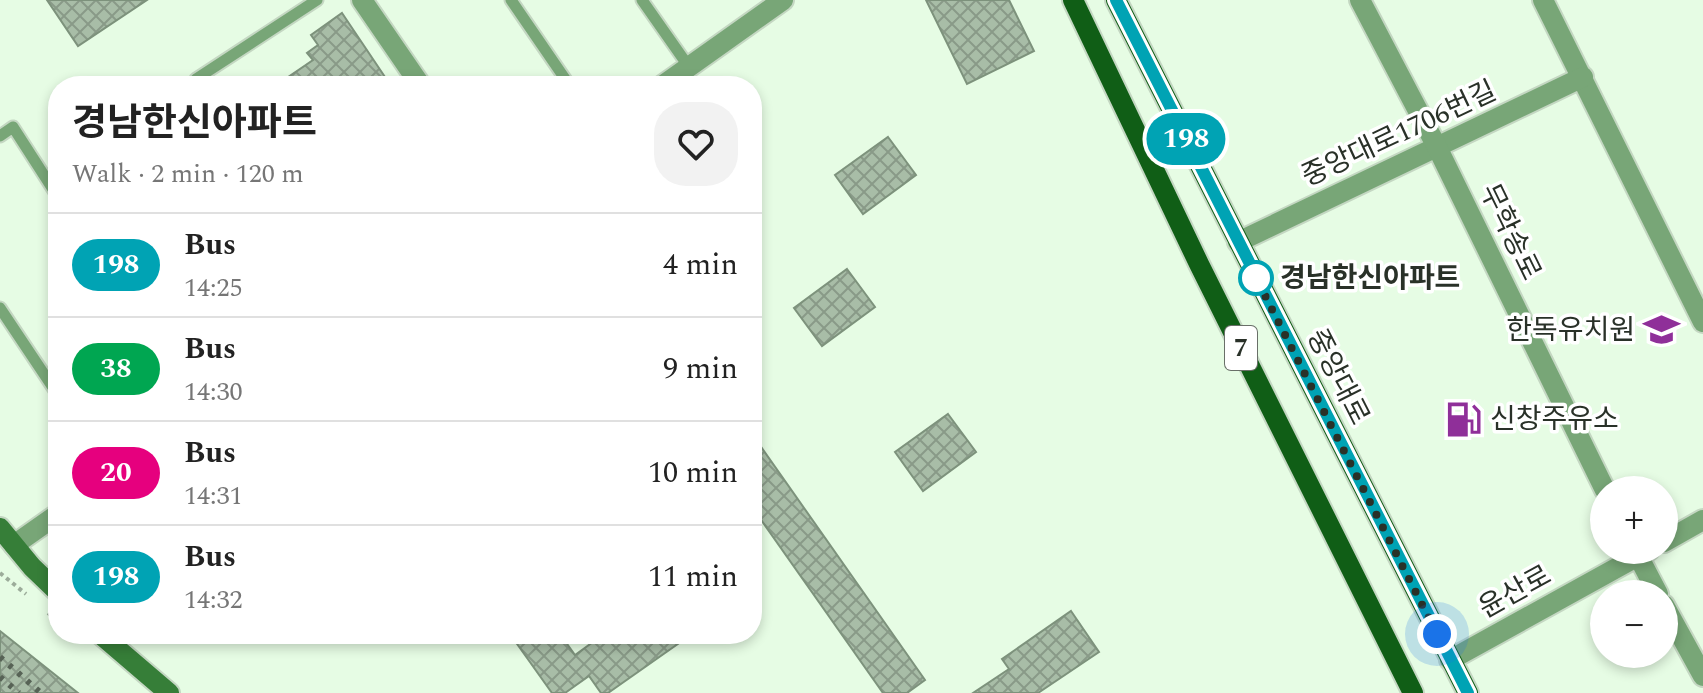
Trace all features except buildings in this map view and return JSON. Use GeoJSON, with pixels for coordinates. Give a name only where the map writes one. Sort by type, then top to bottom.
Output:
{"type":"FeatureCollection","features":[{"type":"Feature","properties":{"kind":"main road","name":"7"},"geometry":{"type":"LineString","coordinates":[[1073,0],[1199,264],[1413,693]]}},
{"type":"Feature","properties":{"kind":"main road","name":"중앙대로"},"geometry":{"type":"LineString","coordinates":[[1116,0],[1468,693]]}},
{"type":"Feature","properties":{"kind":"main road"},"geometry":{"type":"LineString","coordinates":[[0,528],[48,581]]}},
{"type":"Feature","properties":{"kind":"main road"},"geometry":{"type":"LineString","coordinates":[[112,644],[169,693]]}},
{"type":"Feature","properties":{"kind":"street"},"geometry":{"type":"LineString","coordinates":[[362,0],[414,76]]}},
{"type":"Feature","properties":{"kind":"street"},"geometry":{"type":"LineString","coordinates":[[676,76],[783,0]]}},
{"type":"Feature","properties":{"kind":"street","name":"무학송로"},"geometry":{"type":"LineString","coordinates":[[1360,0],[1437,147],[1598,476]]}},
{"type":"Feature","properties":{"kind":"street"},"geometry":{"type":"LineString","coordinates":[[1543,0],[1703,322]]}},
{"type":"Feature","properties":{"kind":"street","name":"중앙대로1706번길"},"geometry":{"type":"LineString","coordinates":[[1238,242],[1583,77]]}},
{"type":"Feature","properties":{"kind":"street"},"geometry":{"type":"LineString","coordinates":[[1678,534],[1703,520]]}},
{"type":"Feature","properties":{"kind":"street"},"geometry":{"type":"LineString","coordinates":[[14,545],[48,521]]}},
{"type":"Feature","properties":{"kind":"street","name":"윤산로"},"geometry":{"type":"LineString","coordinates":[[1450,660],[1619,564]]}},
{"type":"Feature","properties":{"kind":"street"},"geometry":{"type":"LineString","coordinates":[[1678,630],[1703,676]]}},
{"type":"Feature","properties":{"kind":"lane"},"geometry":{"type":"LineString","coordinates":[[201,76],[317,0]]}},
{"type":"Feature","properties":{"kind":"lane"},"geometry":{"type":"LineString","coordinates":[[511,0],[563,76]]}},
{"type":"Feature","properties":{"kind":"lane"},"geometry":{"type":"LineString","coordinates":[[642,0],[689,67]]}},
{"type":"Feature","properties":{"kind":"lane"},"geometry":{"type":"LineString","coordinates":[[0,136],[13,127],[48,181]]}},
{"type":"Feature","properties":{"kind":"lane"},"geometry":{"type":"LineString","coordinates":[[0,308],[48,380]]}},
{"type":"Feature","properties":{"kind":"railway"},"geometry":{"type":"LineString","coordinates":[[0,657],[41,693]]}},
{"type":"Feature","properties":{"kind":"railway"},"geometry":{"type":"LineString","coordinates":[[0,677],[19,693]]}},
{"type":"Feature","properties":{"kind":"bus line","name":"198"},"geometry":{"type":"LineString","coordinates":[[1116,0],[1468,693]]}},
{"type":"Feature","properties":{"kind":"place","name":"경남한신아파트"},"geometry":{"type":"Point","coordinates":[1256,278]}},
{"type":"Feature","properties":{"kind":"place","name":"한독유치원"},"geometry":{"type":"Point","coordinates":[1661,330]}},
{"type":"Feature","properties":{"kind":"place","name":"신창주유소"},"geometry":{"type":"Point","coordinates":[1464,419]}},
{"type":"Feature","properties":{"kind":"route"},"geometry":{"type":"LineString","coordinates":[[1256,278],[1251,268],[1437,634]]}}]}
